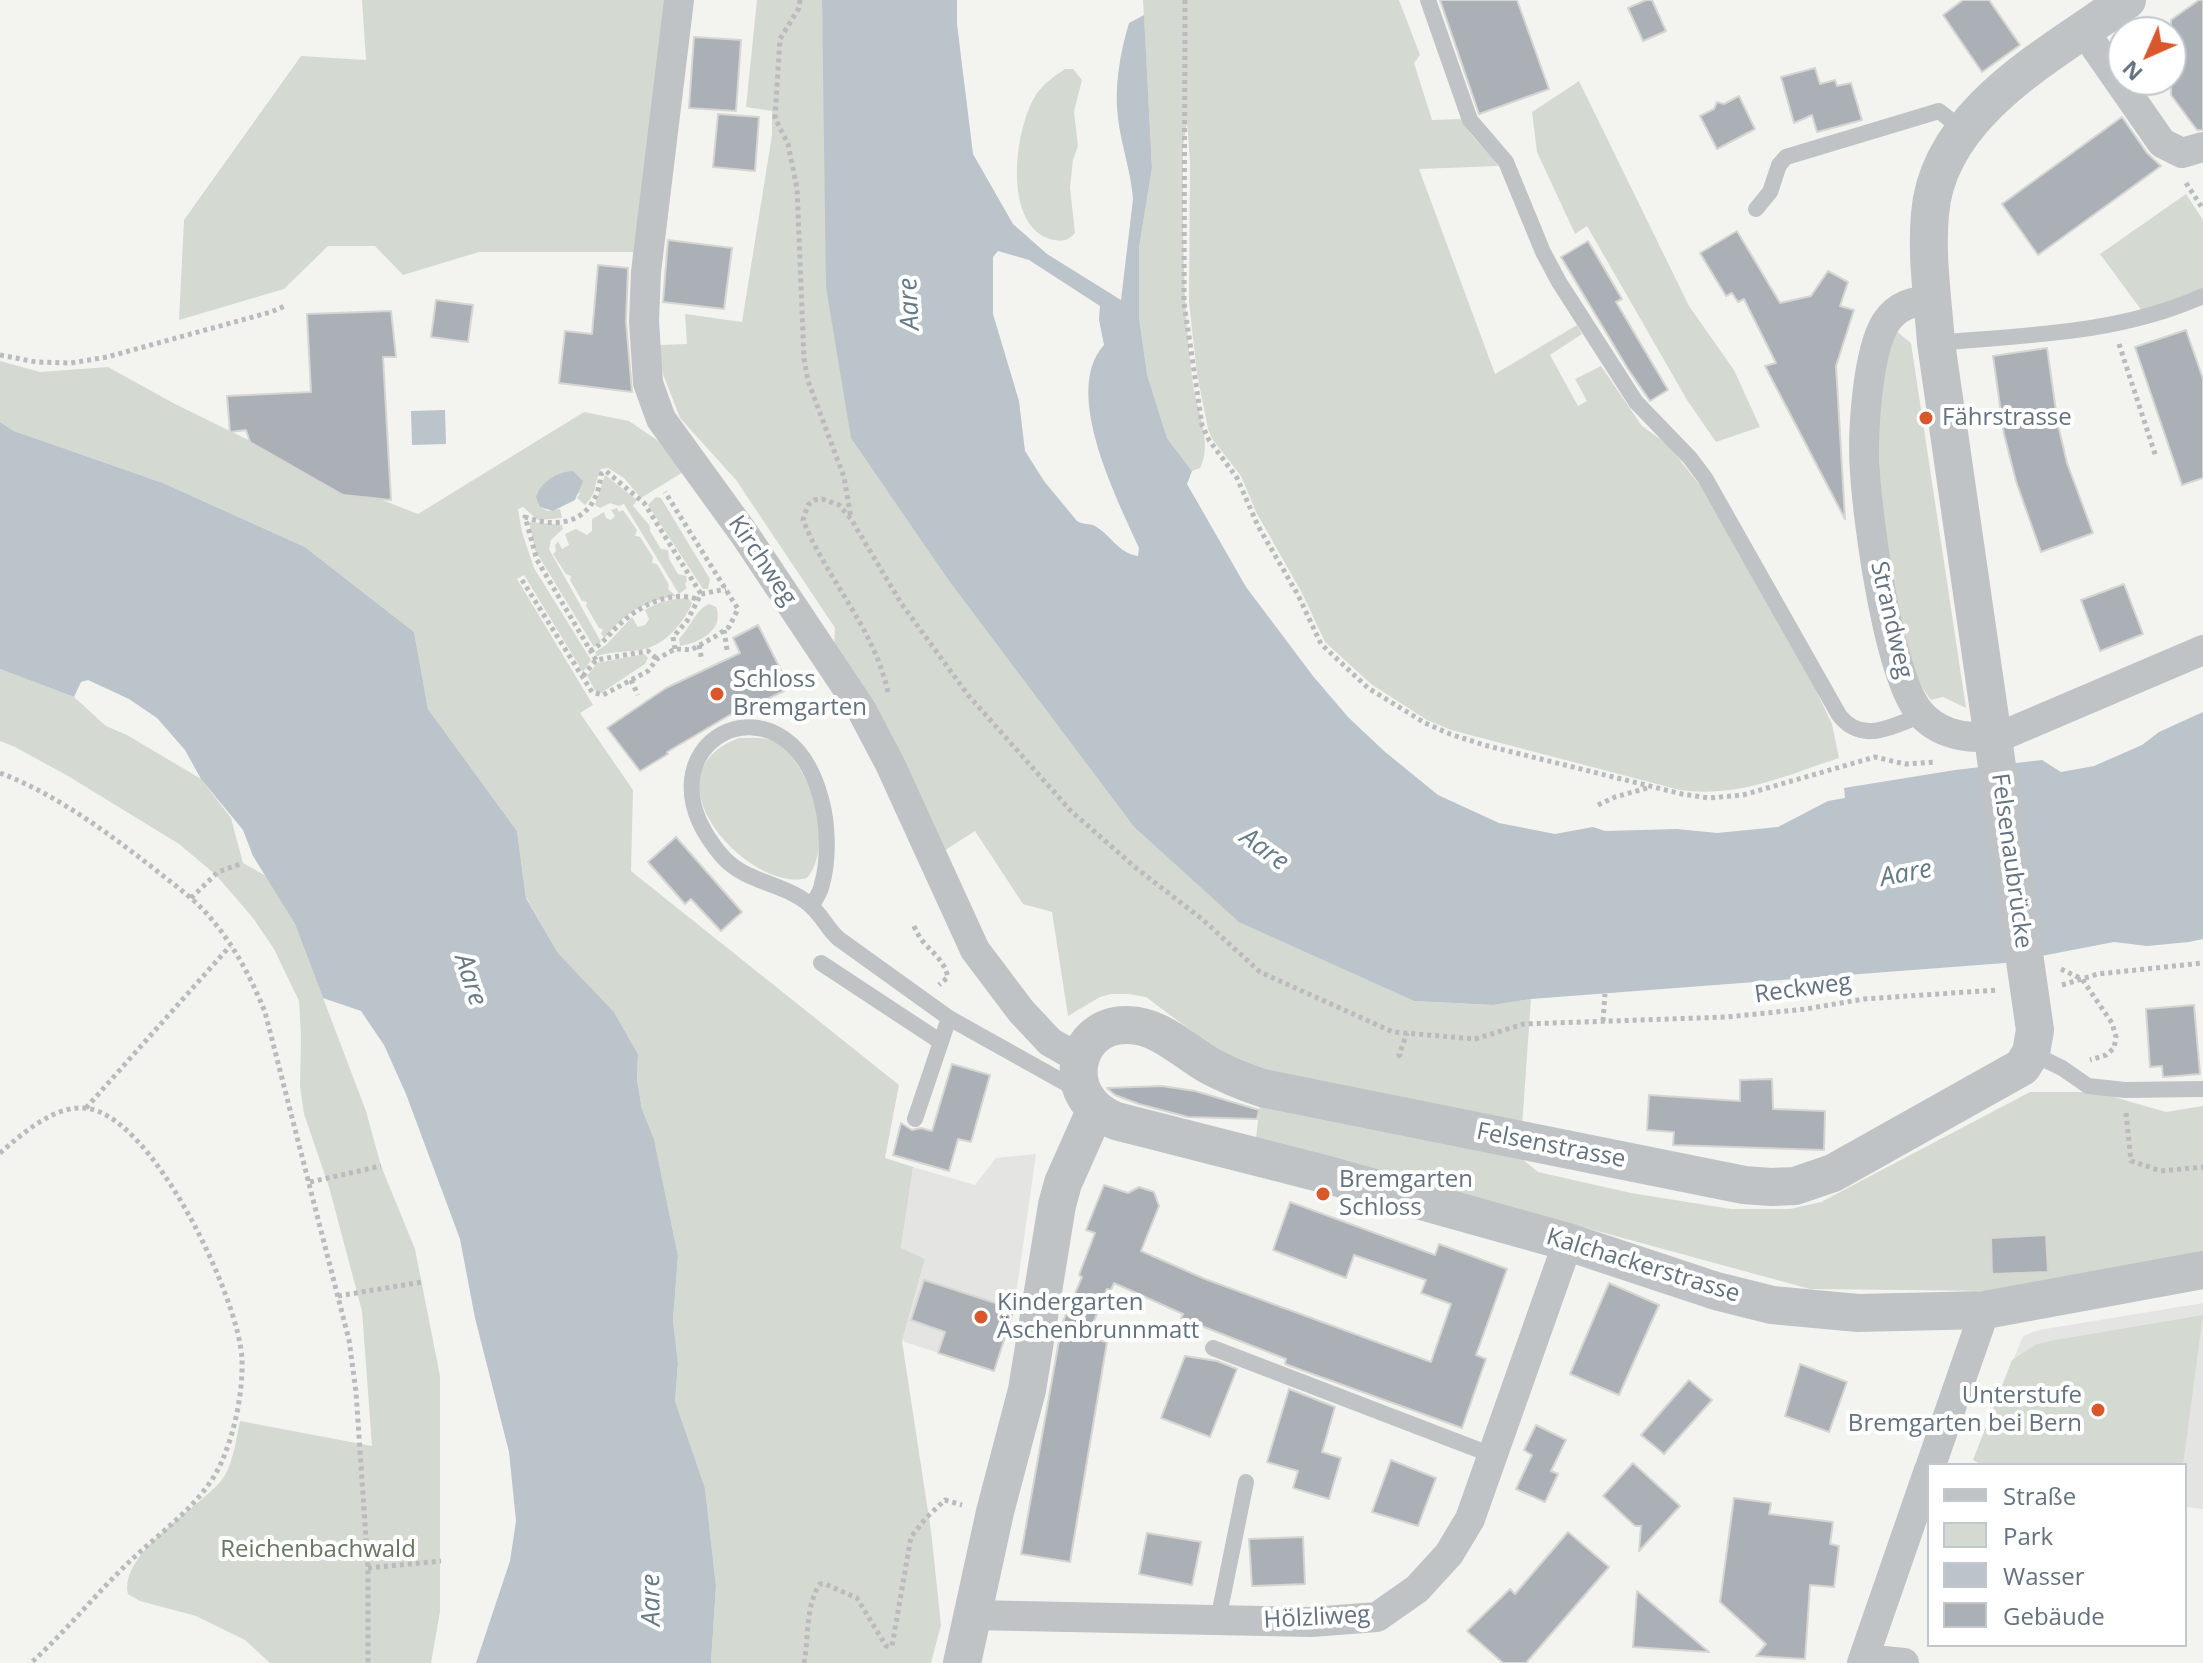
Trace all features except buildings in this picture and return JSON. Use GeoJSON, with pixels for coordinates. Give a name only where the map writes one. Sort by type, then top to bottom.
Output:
{"type":"FeatureCollection","features":[{"type":"Feature","properties":{"kind":"street","name":"Kirchweg"},"geometry":{"type":"LineString","coordinates":[[679,0],[644,321],[648,383],[661,419],[745,535],[861,709],[890,764],[975,950],[1086,1088]]}},
{"type":"Feature","properties":{"kind":"street"},"geometry":{"type":"LineString","coordinates":[[1936,343],[1929,255],[1933,194],[1947,154],[1963,130],[1993,98],[2127,0]]}},
{"type":"Feature","properties":{"kind":"street"},"geometry":{"type":"LineString","coordinates":[[2084,31],[2162,143],[2182,153],[2203,147]]}},
{"type":"Feature","properties":{"kind":"street","name":"Strandweg"},"geometry":{"type":"LineString","coordinates":[[1922,715],[1913,703],[1897,661],[1874,548],[1865,471],[1871,376],[1884,325],[1900,307],[1933,299]]}},
{"type":"Feature","properties":{"kind":"street","name":"Felsenaubrücke"},"geometry":{"type":"LineString","coordinates":[[1936,343],[2029,996]]}},
{"type":"Feature","properties":{"kind":"street"},"geometry":{"type":"LineString","coordinates":[[1922,715],[1948,732],[1971,738],[2006,734],[2203,650]]}},
{"type":"Feature","properties":{"kind":"street"},"geometry":{"type":"LineString","coordinates":[[2029,996],[2035,1030],[2047,1061]]}},
{"type":"Feature","properties":{"kind":"street","name":"Felsenstrasse"},"geometry":{"type":"LineString","coordinates":[[962,1663],[1027,1390],[1057,1205],[1086,1088],[1086,1047],[1101,1031],[1120,1025],[1142,1026],[1210,1066],[1262,1088],[1744,1185],[1771,1187],[1795,1186],[1833,1173],[2004,1080],[2022,1067],[2047,1061]]}},
{"type":"Feature","properties":{"kind":"street","name":"Kalchackerstrasse"},"geometry":{"type":"LineString","coordinates":[[1086,1088],[1137,1127],[1328,1175],[1568,1242],[1701,1286],[1772,1305],[1858,1313],[1985,1310],[2203,1270]]}},
{"type":"Feature","properties":{"kind":"street","name":"Hölzliweg"},"geometry":{"type":"LineString","coordinates":[[971,1615],[1311,1622],[1377,1617],[1396,1606],[1417,1589],[1449,1554],[1470,1519],[1568,1242]]}},
{"type":"Feature","properties":{"kind":"street"},"geometry":{"type":"LineString","coordinates":[[1932,1463],[1985,1310]]}},
{"type":"Feature","properties":{"kind":"street"},"geometry":{"type":"LineString","coordinates":[[1904,1663],[1863,1661],[1927,1477]]}},
{"type":"Feature","properties":{"kind":"lane"},"geometry":{"type":"LineString","coordinates":[[1428,0],[1470,120],[1506,162],[1559,282],[1636,402],[1705,478],[1839,715],[1849,728],[1862,733],[1922,715]]}},
{"type":"Feature","properties":{"kind":"lane"},"geometry":{"type":"LineString","coordinates":[[1756,209],[1770,192],[1779,165],[1786,157],[1939,111],[1963,130]]}},
{"type":"Feature","properties":{"kind":"lane"},"geometry":{"type":"LineString","coordinates":[[1936,343],[2056,334],[2114,325],[2203,296]]}},
{"type":"Feature","properties":{"kind":"lane"},"geometry":{"type":"LineString","coordinates":[[812,906],[822,884],[827,829],[818,785],[807,761],[788,741],[771,731],[754,728],[728,731],[713,738],[703,748],[694,768],[691,789],[695,806],[724,859],[812,906],[829,931],[949,1018],[1086,1088]]}},
{"type":"Feature","properties":{"kind":"lane"},"geometry":{"type":"LineString","coordinates":[[821,963],[941,1042]]}},
{"type":"Feature","properties":{"kind":"lane"},"geometry":{"type":"LineString","coordinates":[[915,1119],[949,1018]]}},
{"type":"Feature","properties":{"kind":"lane"},"geometry":{"type":"LineString","coordinates":[[2047,1061],[2088,1086],[2125,1090],[2203,1089]]}},
{"type":"Feature","properties":{"kind":"lane"},"geometry":{"type":"LineString","coordinates":[[1213,1348],[1492,1455]]}},
{"type":"Feature","properties":{"kind":"lane"},"geometry":{"type":"LineString","coordinates":[[1218,1620],[1246,1482]]}},
{"type":"Feature","properties":{"kind":"path"},"geometry":{"type":"LineString","coordinates":[[800,0],[799,8],[780,39],[775,118],[788,144],[797,188],[804,359],[808,381],[844,477],[851,519]]}},
{"type":"Feature","properties":{"kind":"path"},"geometry":{"type":"LineString","coordinates":[[1185,0],[1184,303],[1202,425],[1209,440],[1237,478],[1258,526],[1298,595],[1321,644],[1368,688],[1438,728],[1484,745],[1709,798],[1743,795],[1875,757],[1905,764],[1929,761]]}},
{"type":"Feature","properties":{"kind":"path"},"geometry":{"type":"LineString","coordinates":[[0,355],[36,362],[71,363],[107,357],[287,305]]}},
{"type":"Feature","properties":{"kind":"path"},"geometry":{"type":"LineString","coordinates":[[2114,325],[2156,457]]}},
{"type":"Feature","properties":{"kind":"path"},"geometry":{"type":"LineString","coordinates":[[596,660],[537,560],[525,517],[547,523],[578,517],[596,499],[601,474],[606,471],[644,503],[699,596]]}},
{"type":"Feature","properties":{"kind":"path"},"geometry":{"type":"LineString","coordinates":[[522,580],[592,692],[603,695],[648,671],[657,659],[675,649],[691,650],[724,630],[738,609],[665,492]]}},
{"type":"Feature","properties":{"kind":"path"},"geometry":{"type":"LineString","coordinates":[[851,519],[839,505],[822,499],[808,505],[803,520],[871,642],[884,673],[889,698]]}},
{"type":"Feature","properties":{"kind":"path","name":"Reckweg"},"geometry":{"type":"LineString","coordinates":[[851,519],[901,603],[968,695],[1071,811],[1136,868],[1202,919],[1260,972],[1393,1032],[1475,1039],[1524,1024],[1727,1017],[1864,999],[2029,996],[2098,974],[2203,963]]}},
{"type":"Feature","properties":{"kind":"path"},"geometry":{"type":"LineString","coordinates":[[590,651],[604,644],[617,627],[647,604],[726,589]]}},
{"type":"Feature","properties":{"kind":"path"},"geometry":{"type":"LineString","coordinates":[[675,649],[673,637],[687,621],[699,596]]}},
{"type":"Feature","properties":{"kind":"path"},"geometry":{"type":"LineString","coordinates":[[724,630],[727,650]]}},
{"type":"Feature","properties":{"kind":"path"},"geometry":{"type":"LineString","coordinates":[[699,645],[702,661]]}},
{"type":"Feature","properties":{"kind":"path"},"geometry":{"type":"LineString","coordinates":[[583,676],[596,660],[648,651],[657,659]]}},
{"type":"Feature","properties":{"kind":"path"},"geometry":{"type":"LineString","coordinates":[[631,680],[638,695]]}},
{"type":"Feature","properties":{"kind":"path"},"geometry":{"type":"LineString","coordinates":[[0,773],[54,800],[124,845],[191,898],[213,920],[230,946],[250,977],[265,1012],[349,1340],[356,1392],[368,1568],[368,1663]]}},
{"type":"Feature","properties":{"kind":"path"},"geometry":{"type":"LineString","coordinates":[[1598,805],[1652,786]]}},
{"type":"Feature","properties":{"kind":"path"},"geometry":{"type":"LineString","coordinates":[[191,898],[218,872],[243,863]]}},
{"type":"Feature","properties":{"kind":"path"},"geometry":{"type":"LineString","coordinates":[[914,926],[928,949],[944,962],[948,977],[939,984],[928,1002]]}},
{"type":"Feature","properties":{"kind":"path"},"geometry":{"type":"LineString","coordinates":[[86,1108],[230,946]]}},
{"type":"Feature","properties":{"kind":"path"},"geometry":{"type":"LineString","coordinates":[[2047,1061],[2106,1055],[2116,1043],[2112,1023],[2082,979]]}},
{"type":"Feature","properties":{"kind":"path"},"geometry":{"type":"LineString","coordinates":[[1603,1021],[1605,994]]}},
{"type":"Feature","properties":{"kind":"path"},"geometry":{"type":"LineString","coordinates":[[1401,1057],[1399,1055],[1407,1033]]}},
{"type":"Feature","properties":{"kind":"path"},"geometry":{"type":"LineString","coordinates":[[0,1153],[21,1134],[48,1118],[72,1109],[86,1108],[106,1114],[122,1126],[165,1174],[181,1201],[224,1292],[242,1358],[241,1382],[223,1459],[204,1492],[129,1562],[31,1663]]}},
{"type":"Feature","properties":{"kind":"path"},"geometry":{"type":"LineString","coordinates":[[2127,1121],[2131,1161],[2161,1171],[2203,1167]]}},
{"type":"Feature","properties":{"kind":"path"},"geometry":{"type":"LineString","coordinates":[[310,1182],[381,1166]]}},
{"type":"Feature","properties":{"kind":"path"},"geometry":{"type":"LineString","coordinates":[[338,1296],[422,1282]]}},
{"type":"Feature","properties":{"kind":"path"},"geometry":{"type":"LineString","coordinates":[[804,1663],[809,1640],[808,1618],[820,1584],[857,1598],[886,1646],[892,1646],[911,1537],[934,1510]]}},
{"type":"Feature","properties":{"kind":"path"},"geometry":{"type":"LineString","coordinates":[[368,1568],[441,1561]]}},
{"type":"Feature","properties":{"kind":"shaded area"},"geometry":{"type":"Polygon","coordinates":[[[1036,1154],[1014,1309],[994,1371],[902,1341],[925,1259],[901,1249],[913,1167],[975,1185],[996,1158],[1036,1154]]]}},
{"type":"Feature","properties":{"kind":"shaded area","name":"Unterstufe Bremgarten bei Bern"},"geometry":{"type":"Polygon","coordinates":[[[2203,1303],[2203,1509],[2187,1507],[2187,1463],[1978,1463],[1973,1460],[2023,1336],[2039,1330],[2203,1303]]]}},
{"type":"Feature","properties":{"kind":"green space"},"geometry":{"type":"Polygon","coordinates":[[[362,0],[667,0],[638,252],[479,252],[403,275],[375,246],[328,246],[284,289],[179,320],[184,220],[301,56],[366,60],[362,0]]]}},
{"type":"Feature","properties":{"kind":"green space"},"geometry":{"type":"Polygon","coordinates":[[[757,0],[822,0],[825,121],[952,585],[1134,827],[1239,921],[1414,1001],[1493,1005],[1531,999],[1522,1127],[1267,1075],[1218,1051],[1146,997],[1111,994],[1068,1016],[1052,912],[1023,904],[975,831],[939,854],[834,648],[835,628],[736,480],[680,418],[663,374],[658,345],[687,344],[685,314],[742,322],[772,135],[772,111],[746,107],[757,0]]]}},
{"type":"Feature","properties":{"kind":"green space"},"geometry":{"type":"Polygon","coordinates":[[[1143,0],[1399,0],[1420,55],[1414,63],[1432,120],[1463,119],[1498,166],[1419,169],[1495,374],[1577,325],[1582,334],[1550,355],[1578,406],[1587,401],[1575,379],[1601,366],[1642,426],[1667,444],[1699,484],[1804,665],[1832,724],[1839,758],[1742,788],[1702,792],[1680,790],[1451,730],[1427,720],[1371,684],[1325,642],[1302,593],[1256,512],[1241,476],[1208,429],[1197,374],[1189,302],[1190,161],[1187,123],[1183,146],[1184,266],[1193,385],[1205,438],[1204,459],[1200,468],[1192,471],[1167,438],[1147,374],[1139,317],[1139,248],[1152,168],[1143,0]]]}},
{"type":"Feature","properties":{"kind":"green space"},"geometry":{"type":"Polygon","coordinates":[[[1065,69],[1073,69],[1082,80],[1074,111],[1078,146],[1070,187],[1075,233],[1060,241],[1037,232],[1026,217],[1019,198],[1017,175],[1022,129],[1029,109],[1040,89],[1065,69]]]}},
{"type":"Feature","properties":{"kind":"green space"},"geometry":{"type":"Polygon","coordinates":[[[1579,81],[1689,306],[1734,370],[1760,427],[1716,442],[1687,400],[1587,226],[1575,234],[1537,152],[1532,112],[1579,81]]]}},
{"type":"Feature","properties":{"kind":"green space"},"geometry":{"type":"Polygon","coordinates":[[[2186,194],[2203,220],[2203,289],[2142,311],[2100,254],[2186,194]]]}},
{"type":"Feature","properties":{"kind":"green space"},"geometry":{"type":"Polygon","coordinates":[[[1895,330],[1911,343],[1966,708],[1943,697],[1931,700],[1917,676],[1906,647],[1890,580],[1882,511],[1877,413],[1881,383],[1895,330]]]}},
{"type":"Feature","properties":{"kind":"green space"},"geometry":{"type":"Polygon","coordinates":[[[0,361],[40,372],[108,367],[175,404],[324,477],[418,514],[584,412],[629,421],[676,453],[688,469],[641,498],[624,478],[608,468],[601,469],[592,496],[585,505],[577,498],[580,493],[540,507],[548,511],[560,509],[562,518],[538,520],[523,507],[518,509],[534,568],[591,660],[583,672],[524,575],[517,579],[593,705],[580,713],[633,790],[631,871],[899,1085],[885,1158],[913,1167],[901,1248],[925,1259],[902,1341],[931,1531],[941,1625],[931,1663],[711,1663],[716,1586],[705,1488],[675,1401],[678,1363],[673,1320],[678,1256],[654,1139],[642,1109],[637,1080],[638,1054],[614,1012],[558,953],[526,897],[517,831],[428,709],[414,632],[305,547],[163,483],[14,431],[0,422],[0,361]]]}},
{"type":"Feature","properties":{"kind":"green space"},"geometry":{"type":"Polygon","coordinates":[[[605,475],[637,500],[633,506],[650,526],[661,549],[668,550],[669,559],[678,574],[686,576],[687,588],[679,594],[624,504],[610,503],[600,508],[595,505],[605,475]]]}},
{"type":"Feature","properties":{"kind":"green space"},"geometry":{"type":"Polygon","coordinates":[[[656,497],[661,498],[710,579],[708,589],[703,589],[648,505],[656,497]]]}},
{"type":"Feature","properties":{"kind":"green space"},"geometry":{"type":"Polygon","coordinates":[[[617,508],[619,512],[623,510],[637,530],[635,536],[640,537],[653,557],[652,563],[657,564],[669,585],[668,589],[676,596],[654,601],[636,610],[605,638],[601,634],[603,629],[599,628],[586,606],[587,602],[582,601],[570,580],[571,576],[566,574],[553,554],[558,541],[562,549],[569,545],[565,534],[576,529],[587,535],[592,531],[592,519],[604,512],[606,518],[611,520],[615,516],[611,510],[617,508]]]}},
{"type":"Feature","properties":{"kind":"green space"},"geometry":{"type":"Polygon","coordinates":[[[529,522],[562,525],[563,529],[551,540],[549,549],[601,642],[594,647],[535,550],[529,522]]]}},
{"type":"Feature","properties":{"kind":"green space"},"geometry":{"type":"Polygon","coordinates":[[[688,598],[692,603],[685,617],[655,645],[642,650],[597,656],[595,652],[606,645],[632,617],[638,627],[645,625],[649,619],[645,610],[655,604],[688,598]]]}},
{"type":"Feature","properties":{"kind":"green space"},"geometry":{"type":"Polygon","coordinates":[[[709,604],[716,607],[718,615],[714,628],[703,638],[680,646],[679,639],[700,610],[709,604]]]}},
{"type":"Feature","properties":{"kind":"green space"},"geometry":{"type":"Polygon","coordinates":[[[644,654],[648,658],[645,664],[601,693],[595,690],[587,676],[597,663],[644,654]]]}},
{"type":"Feature","properties":{"kind":"green space","name":"Reichenbachwald"},"geometry":{"type":"Polygon","coordinates":[[[0,669],[74,697],[106,726],[201,779],[231,818],[243,863],[266,876],[295,924],[366,1111],[381,1166],[415,1249],[440,1376],[440,1612],[431,1663],[270,1663],[245,1640],[196,1616],[140,1601],[128,1594],[128,1579],[147,1548],[225,1475],[234,1452],[240,1421],[372,1446],[362,1311],[329,1187],[304,1114],[300,1087],[299,1001],[274,949],[253,918],[216,875],[179,844],[68,776],[0,741],[0,669]]]}},
{"type":"Feature","properties":{"kind":"green space"},"geometry":{"type":"Polygon","coordinates":[[[739,738],[763,738],[776,743],[789,753],[809,786],[819,827],[819,847],[815,864],[807,878],[784,878],[759,868],[735,850],[715,828],[702,803],[700,778],[711,755],[739,738]]]}},
{"type":"Feature","properties":{"kind":"green space"},"geometry":{"type":"Polygon","coordinates":[[[2030,1092],[2096,1092],[2166,1112],[2203,1106],[2203,1251],[1990,1291],[1810,1289],[1256,1138],[1260,1104],[1521,1158],[1538,1172],[1631,1193],[1731,1209],[1790,1209],[1821,1202],[2030,1092]]]}},
{"type":"Feature","properties":{"kind":"green space","name":"Unterstufe Bremgarten bei Bern"},"geometry":{"type":"Polygon","coordinates":[[[2203,1315],[2183,1463],[1978,1463],[1973,1460],[2012,1360],[2035,1345],[2203,1315]]]}},
{"type":"Feature","properties":{"kind":"water","name":"Aare"},"geometry":{"type":"Polygon","coordinates":[[[822,0],[957,0],[957,24],[973,154],[1013,224],[1047,254],[1121,300],[1133,199],[1118,118],[1117,82],[1129,23],[1144,15],[1152,168],[1139,248],[1139,317],[1147,374],[1167,438],[1192,471],[1187,484],[1246,587],[1313,676],[1348,717],[1384,751],[1438,795],[1499,823],[1555,834],[1593,827],[1605,831],[1677,829],[1717,833],[1778,827],[1828,801],[1845,798],[1844,788],[2042,760],[2061,772],[2094,766],[2142,745],[2159,732],[2203,712],[2203,939],[2147,946],[2114,942],[2005,963],[1531,999],[1493,1005],[1414,1001],[1239,922],[1134,827],[952,585],[851,438],[826,287],[822,0]],[[998,251],[993,257],[993,314],[1019,401],[1025,451],[1044,481],[1077,521],[1095,526],[1120,548],[1138,556],[1139,548],[1107,475],[1091,417],[1088,390],[1092,365],[1104,345],[1099,320],[1100,306],[1029,260],[998,251]]]}},
{"type":"Feature","properties":{"kind":"water"},"geometry":{"type":"Polygon","coordinates":[[[445,410],[446,444],[412,445],[411,411],[445,410]]]}},
{"type":"Feature","properties":{"kind":"water","name":"Aare"},"geometry":{"type":"Polygon","coordinates":[[[0,422],[14,431],[163,483],[305,547],[414,632],[428,709],[517,831],[526,898],[558,953],[614,1012],[638,1054],[637,1080],[642,1109],[654,1139],[678,1256],[673,1320],[678,1363],[675,1401],[705,1488],[716,1586],[711,1663],[476,1663],[510,1561],[516,1521],[509,1452],[475,1318],[460,1239],[406,1094],[384,1045],[361,1011],[323,998],[295,924],[253,856],[243,830],[201,779],[185,750],[157,718],[129,699],[88,680],[81,682],[74,697],[0,669],[0,422]]]}},
{"type":"Feature","properties":{"kind":"water"},"geometry":{"type":"Polygon","coordinates":[[[573,471],[583,481],[575,500],[553,511],[540,507],[536,497],[546,482],[555,475],[573,471]]]}},
{"type":"Feature","properties":{"kind":"place","name":"Fährstrasse"},"geometry":{"type":"Point","coordinates":[1926,418]}},
{"type":"Feature","properties":{"kind":"place","name":"Schloss Bremgarten"},"geometry":{"type":"Point","coordinates":[717,694]}},
{"type":"Feature","properties":{"kind":"place","name":"Bremgarten Schloss"},"geometry":{"type":"Point","coordinates":[1323,1194]}},
{"type":"Feature","properties":{"kind":"place","name":"Kindergarten Äschenbrunnmatt"},"geometry":{"type":"Point","coordinates":[981,1317]}},
{"type":"Feature","properties":{"kind":"place","name":"Unterstufe Bremgarten bei Bern"},"geometry":{"type":"Point","coordinates":[2098,1410]}}]}
